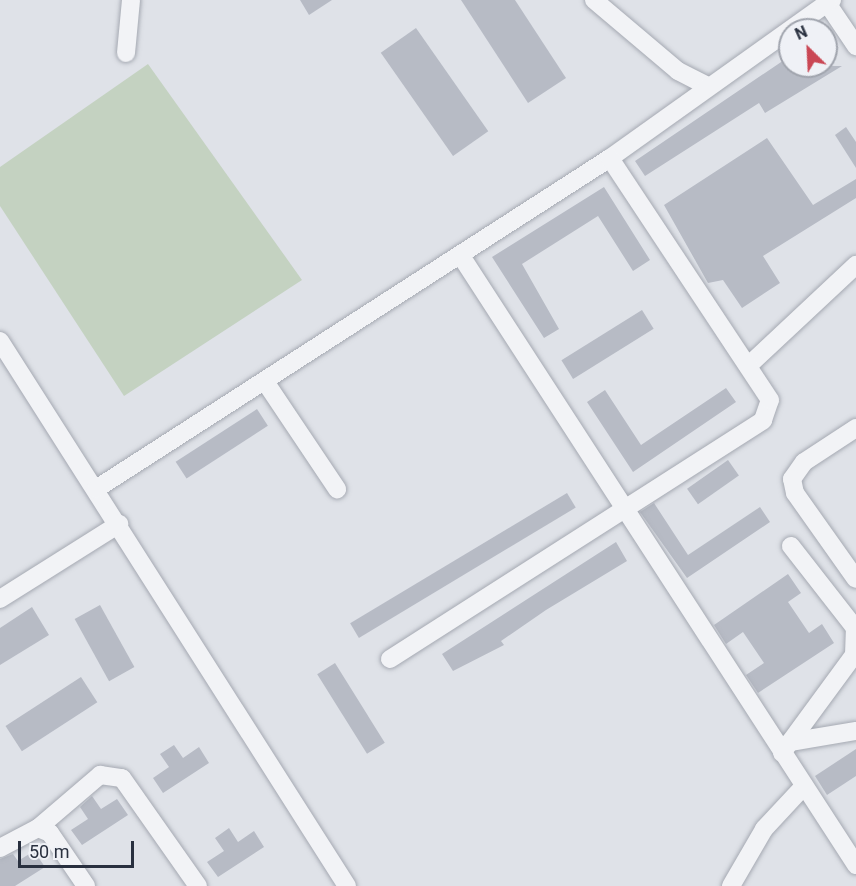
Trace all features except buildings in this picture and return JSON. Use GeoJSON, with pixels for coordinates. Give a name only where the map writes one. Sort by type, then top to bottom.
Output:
{"type":"FeatureCollection","features":[{"type":"Feature","properties":{"kind":"street"},"geometry":{"type":"LineString","coordinates":[[126,53],[131,0]]}},
{"type":"Feature","properties":{"kind":"street"},"geometry":{"type":"LineString","coordinates":[[594,0],[678,71],[705,85]]}},
{"type":"Feature","properties":{"kind":"street"},"geometry":{"type":"LineString","coordinates":[[96,489],[266,383],[610,158],[705,85],[830,2],[856,46]]}},
{"type":"Feature","properties":{"kind":"street"},"geometry":{"type":"LineString","coordinates":[[390,659],[763,420],[770,400],[610,158]]}},
{"type":"Feature","properties":{"kind":"street"},"geometry":{"type":"LineString","coordinates":[[461,256],[624,510],[786,747],[804,786],[856,865]]}},
{"type":"Feature","properties":{"kind":"street"},"geometry":{"type":"LineString","coordinates":[[748,366],[856,265]]}},
{"type":"Feature","properties":{"kind":"street"},"geometry":{"type":"LineString","coordinates":[[0,341],[119,524],[347,886]]}},
{"type":"Feature","properties":{"kind":"street"},"geometry":{"type":"LineString","coordinates":[[266,383],[336,489]]}},
{"type":"Feature","properties":{"kind":"street"},"geometry":{"type":"LineString","coordinates":[[856,428],[804,462],[792,479],[795,493],[856,579]]}},
{"type":"Feature","properties":{"kind":"street"},"geometry":{"type":"LineString","coordinates":[[0,599],[119,524]]}},
{"type":"Feature","properties":{"kind":"street"},"geometry":{"type":"LineString","coordinates":[[786,747],[845,672],[854,655],[855,628],[791,546]]}},
{"type":"Feature","properties":{"kind":"street"},"geometry":{"type":"LineString","coordinates":[[786,747],[856,731]]}},
{"type":"Feature","properties":{"kind":"street"},"geometry":{"type":"LineString","coordinates":[[0,848],[38,828],[100,776],[122,778],[198,886]]}},
{"type":"Feature","properties":{"kind":"street"},"geometry":{"type":"LineString","coordinates":[[731,886],[764,829],[804,786]]}},
{"type":"Feature","properties":{"kind":"street"},"geometry":{"type":"LineString","coordinates":[[38,828],[50,833],[86,886]]}},
{"type":"Feature","properties":{"kind":"green space"},"geometry":{"type":"Polygon","coordinates":[[[148,64],[302,280],[124,396],[0,206],[0,167],[148,64]]]}}]}
